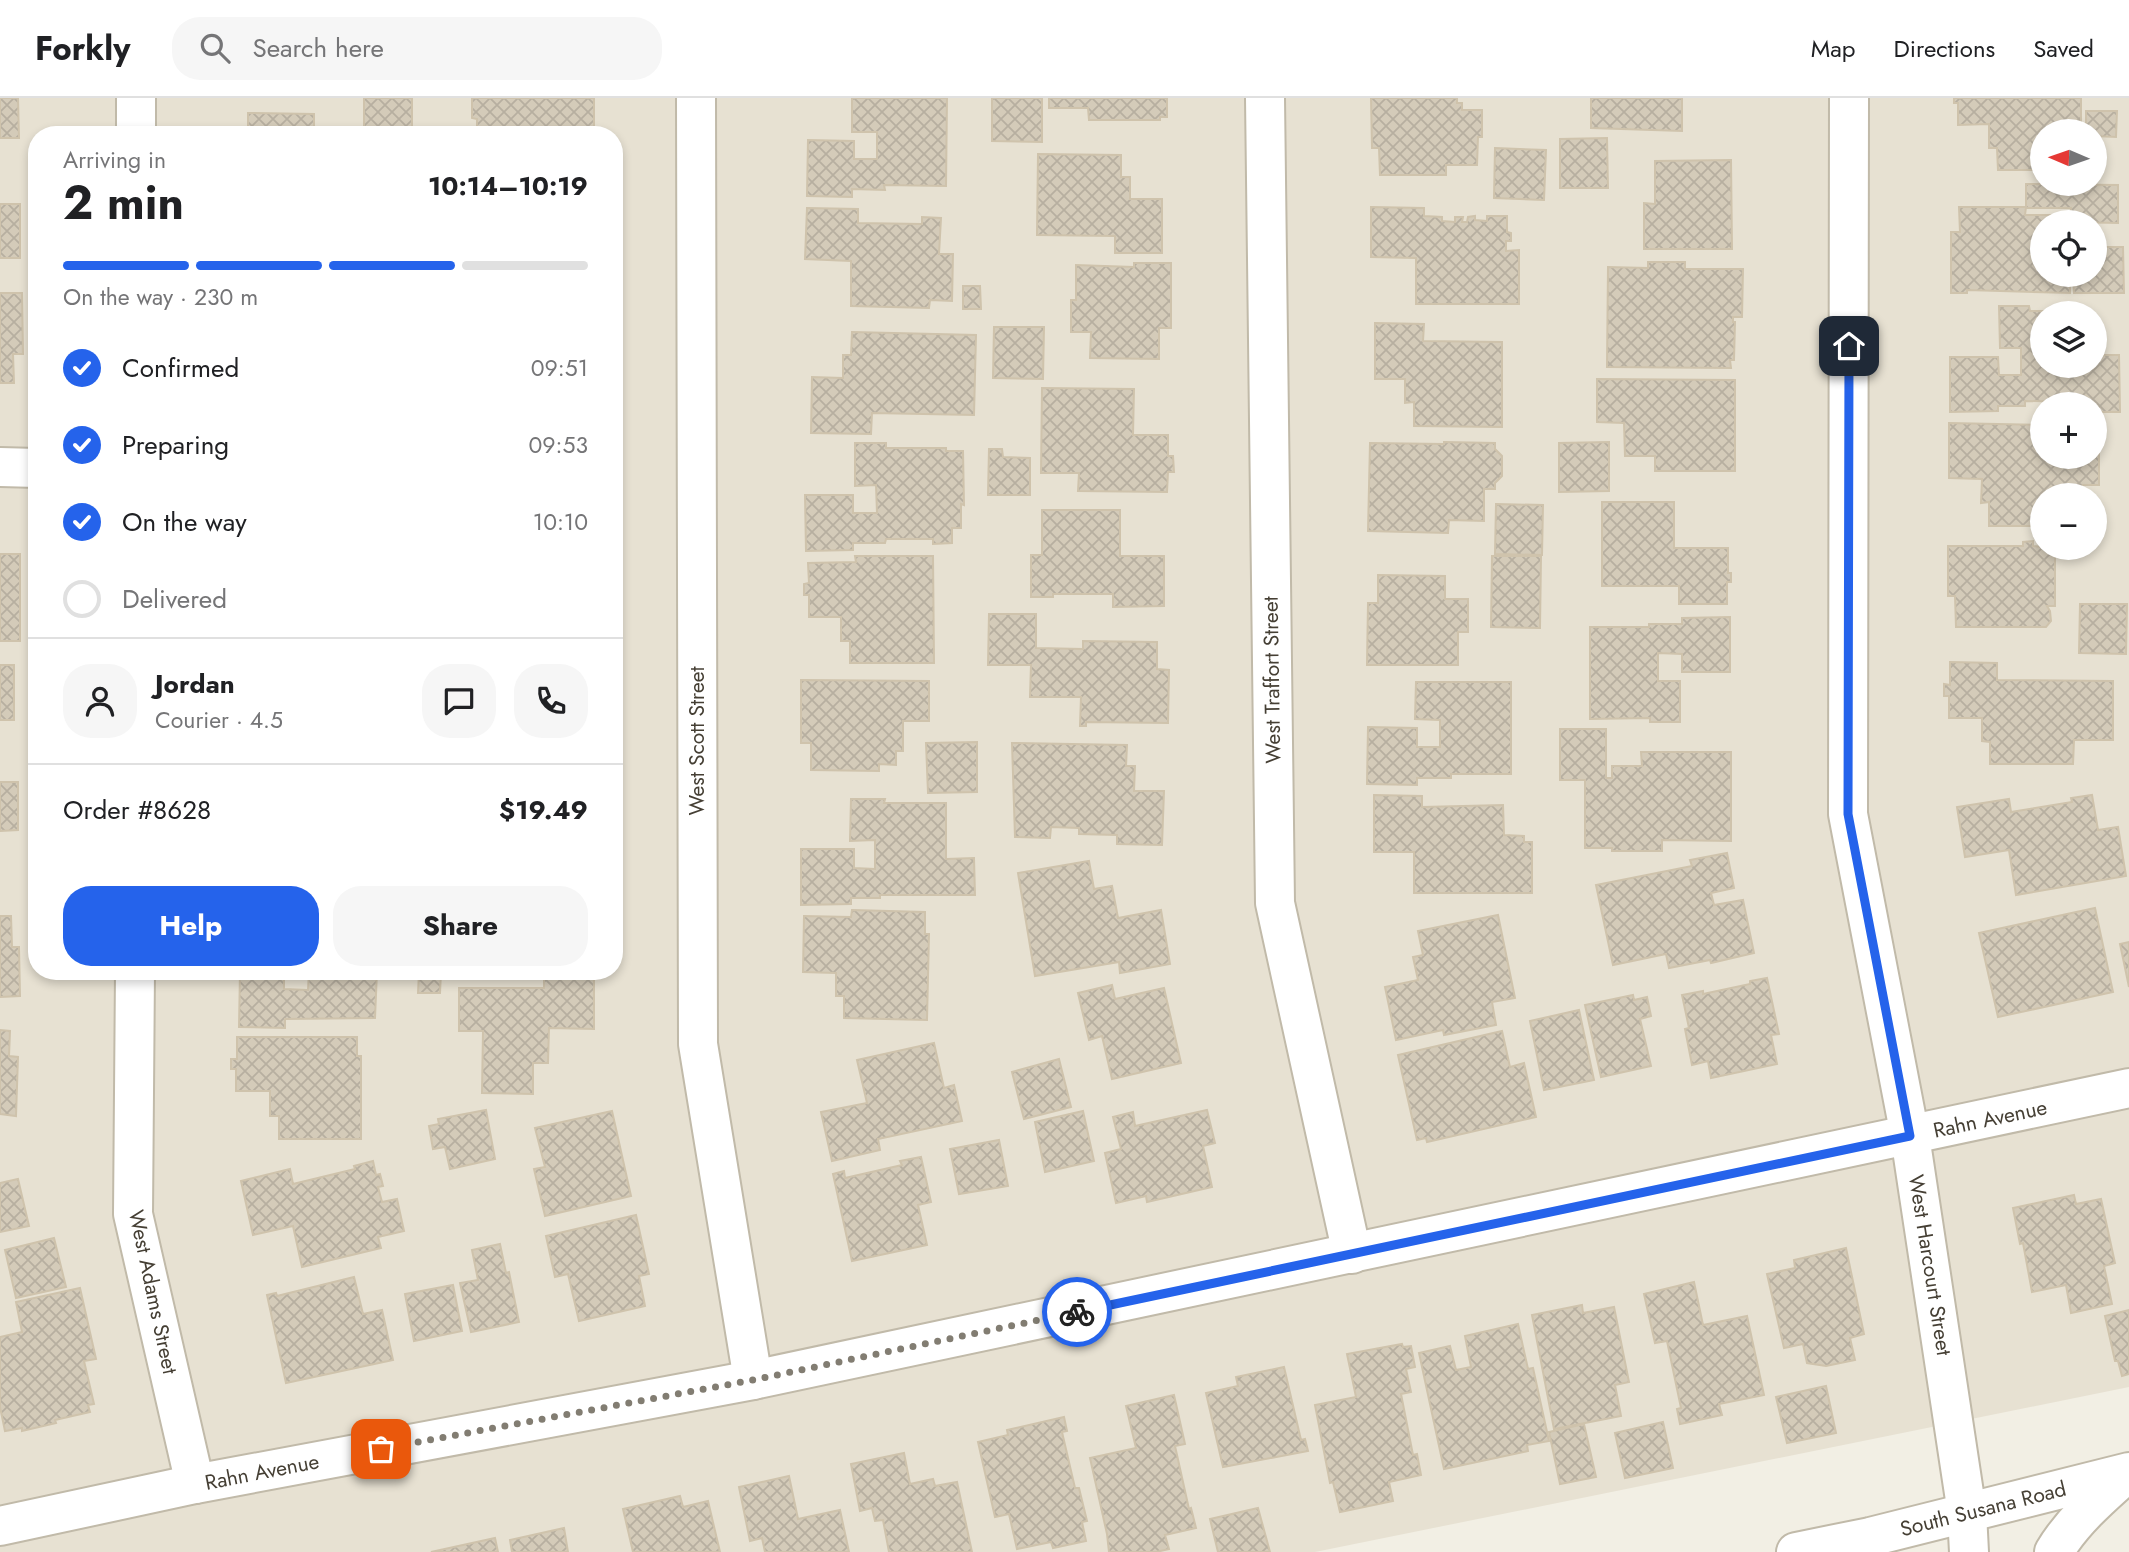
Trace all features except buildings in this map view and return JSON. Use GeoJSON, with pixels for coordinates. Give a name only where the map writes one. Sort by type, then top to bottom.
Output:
{"type":"FeatureCollection","features":[{"type":"Feature","properties":{"kind":"street"},"geometry":{"type":"LineString","coordinates":[[136,98],[136,126]]}},
{"type":"Feature","properties":{"kind":"street","name":"West Scott Street"},"geometry":{"type":"LineString","coordinates":[[696,98],[698,1045],[753,1380]]}},
{"type":"Feature","properties":{"kind":"street","name":"West Traffort Street"},"geometry":{"type":"LineString","coordinates":[[1265,98],[1275,904],[1352,1254]]}},
{"type":"Feature","properties":{"kind":"street","name":"West Harcourt Street"},"geometry":{"type":"LineString","coordinates":[[1849,98],[1848,814],[1910,1136],[1967,1513],[1969,1552]]}},
{"type":"Feature","properties":{"kind":"street"},"geometry":{"type":"LineString","coordinates":[[0,467],[28,468]]}},
{"type":"Feature","properties":{"kind":"street","name":"West Adams Street"},"geometry":{"type":"LineString","coordinates":[[135,980],[133,1214],[195,1484]]}},
{"type":"Feature","properties":{"kind":"street","name":"Rahn Avenue"},"geometry":{"type":"LineString","coordinates":[[0,1526],[195,1484],[753,1380],[2129,1088]]}},
{"type":"Feature","properties":{"kind":"street"},"geometry":{"type":"LineString","coordinates":[[2053,1552],[2093,1503],[2129,1472]]}},
{"type":"Feature","properties":{"kind":"street","name":"South Susana Road"},"geometry":{"type":"LineString","coordinates":[[1796,1552],[1870,1537],[2129,1472]]}},
{"type":"Feature","properties":{"kind":"shaded area"},"geometry":{"type":"Polygon","coordinates":[[[0,98],[2129,98],[2129,1387],[1315,1552],[0,1552],[0,98]]]}},
{"type":"Feature","properties":{"kind":"way so far"},"geometry":{"type":"LineString","coordinates":[[381,1449],[753,1380],[1077,1312]]}},
{"type":"Feature","properties":{"kind":"route"},"geometry":{"type":"LineString","coordinates":[[1077,1312],[1910,1136],[1848,814],[1849,346]]}}]}
